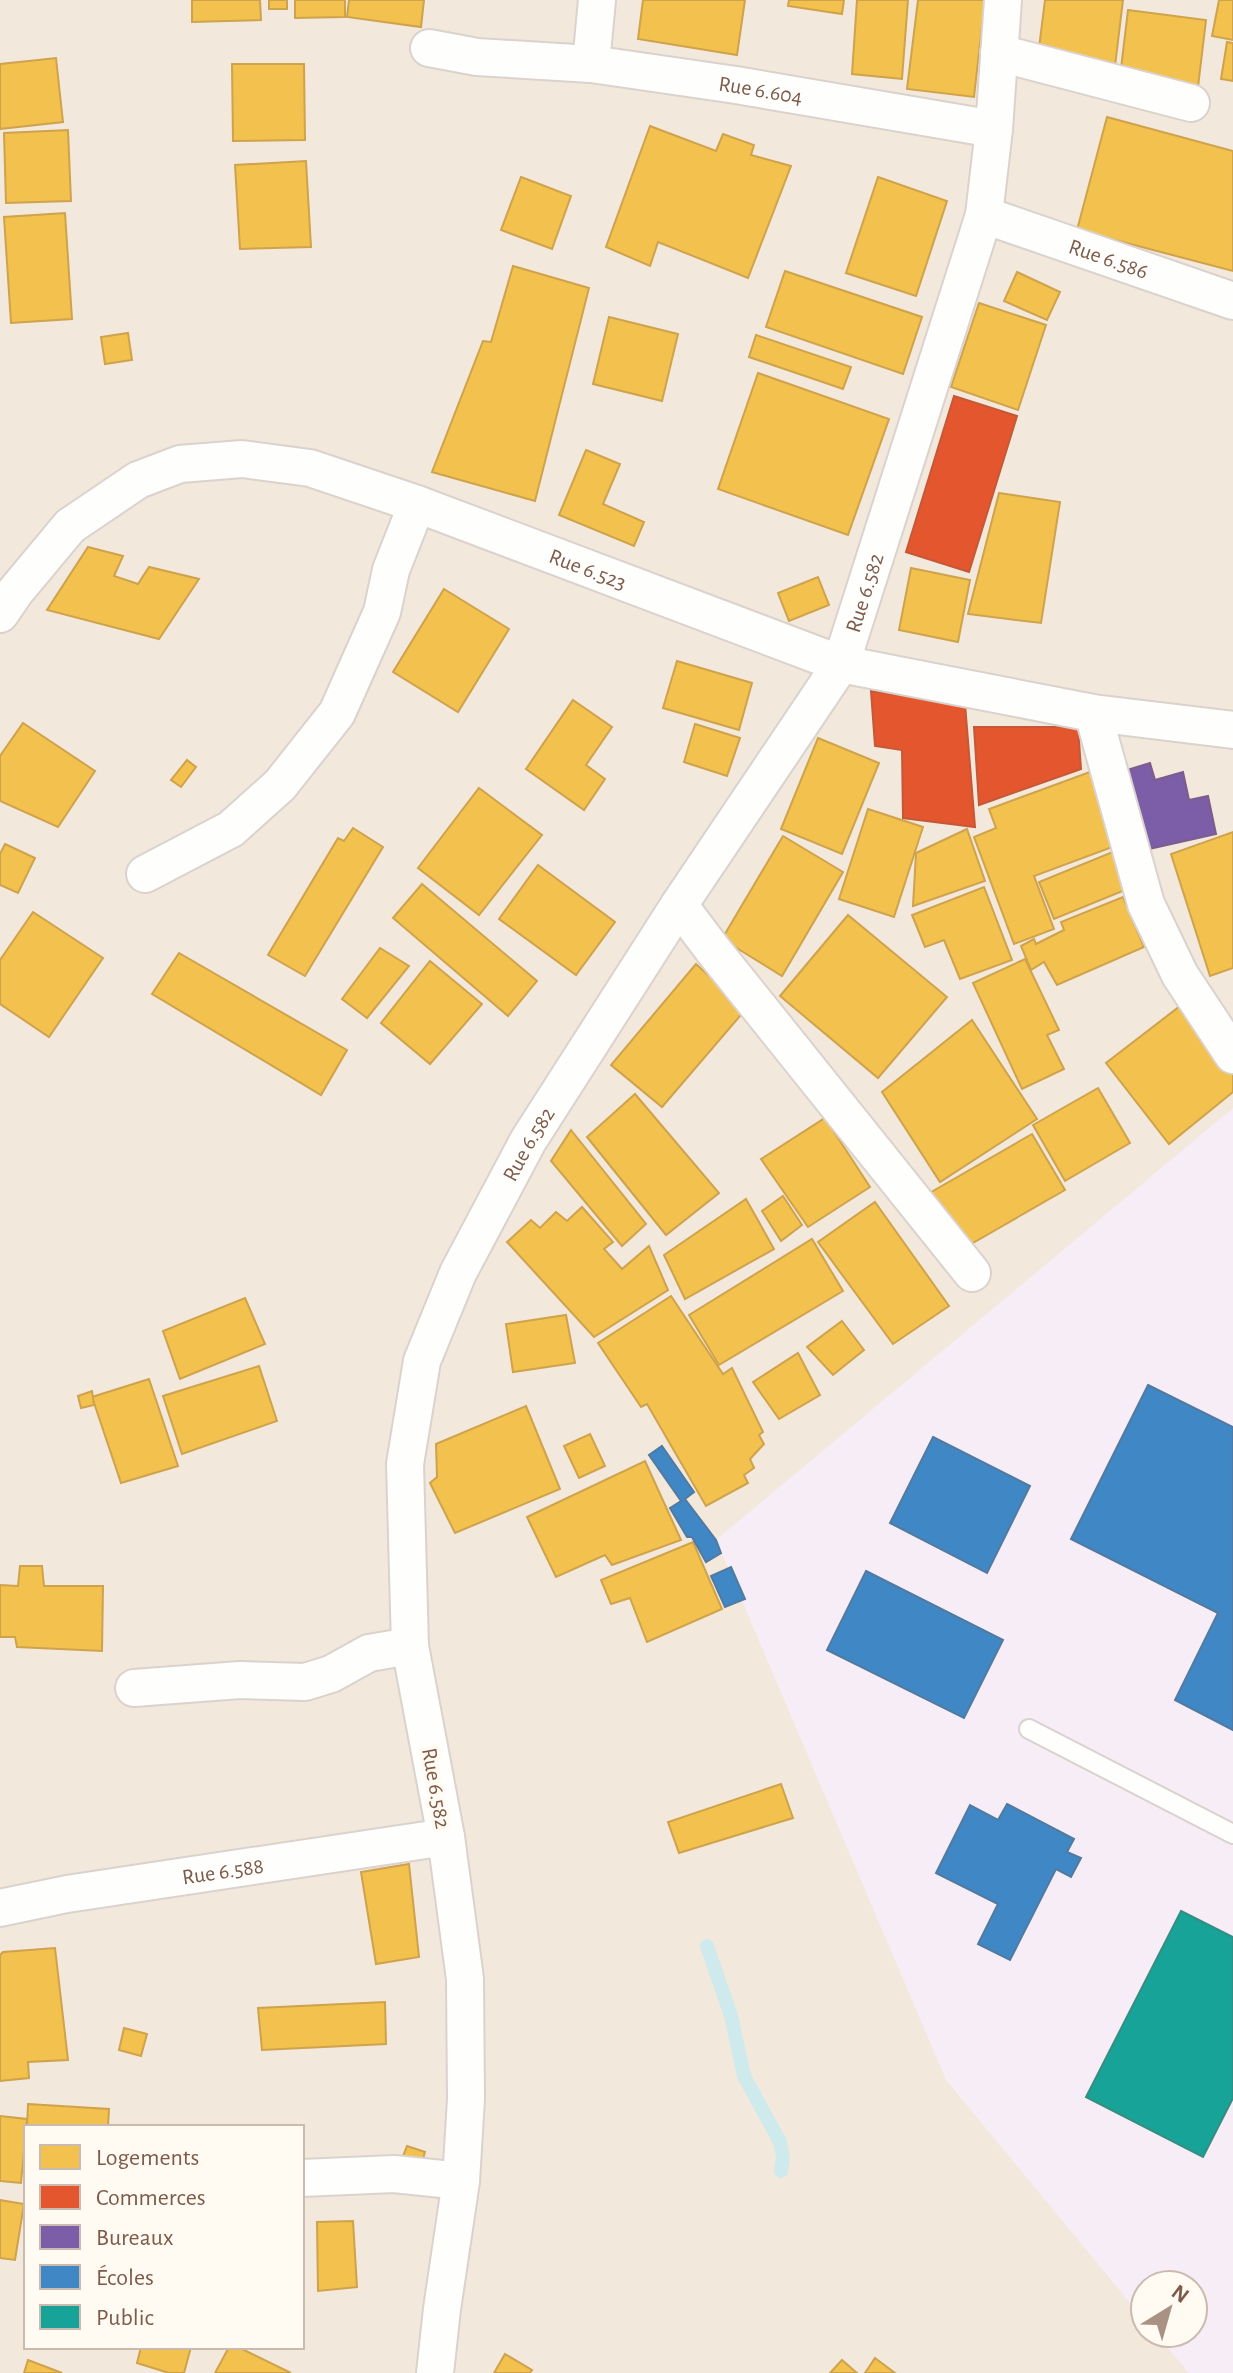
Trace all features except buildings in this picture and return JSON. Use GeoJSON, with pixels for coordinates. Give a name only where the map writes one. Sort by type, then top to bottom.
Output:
{"type":"FeatureCollection","features":[{"type":"Feature","properties":{"kind":"street"},"geometry":{"type":"LineString","coordinates":[[591,64],[597,0]]}},
{"type":"Feature","properties":{"kind":"street","name":"Rue 6.582"},"geometry":{"type":"LineString","coordinates":[[435,2373],[461,2181],[466,2099],[465,1979],[446,1837],[410,1646],[405,1464],[422,1361],[458,1273],[528,1141],[679,905],[841,664],[984,215],[1003,0]]}},
{"type":"Feature","properties":{"kind":"street","name":"Rue 6.604"},"geometry":{"type":"LineString","coordinates":[[429,48],[477,57],[591,64],[721,82],[994,129]]}},
{"type":"Feature","properties":{"kind":"street"},"geometry":{"type":"LineString","coordinates":[[999,53],[1191,103]]}},
{"type":"Feature","properties":{"kind":"street","name":"Rue 6.586"},"geometry":{"type":"LineString","coordinates":[[984,215],[1233,301]]}},
{"type":"Feature","properties":{"kind":"street","name":"Rue 6.523"},"geometry":{"type":"LineString","coordinates":[[0,614],[70,526],[138,480],[180,464],[242,459],[310,468],[417,504],[841,664],[1093,713],[1233,730]]}},
{"type":"Feature","properties":{"kind":"street"},"geometry":{"type":"LineString","coordinates":[[145,874],[231,829],[280,785],[337,713],[382,612],[391,570],[417,504]]}},
{"type":"Feature","properties":{"kind":"street"},"geometry":{"type":"LineString","coordinates":[[1093,713],[1146,904],[1180,975],[1233,1055]]}},
{"type":"Feature","properties":{"kind":"street"},"geometry":{"type":"LineString","coordinates":[[679,905],[972,1273]]}},
{"type":"Feature","properties":{"kind":"street"},"geometry":{"type":"LineString","coordinates":[[134,1688],[240,1680],[305,1682],[331,1674],[369,1653],[410,1646]]}},
{"type":"Feature","properties":{"kind":"street","name":"Rue 6.588"},"geometry":{"type":"LineString","coordinates":[[0,1908],[82,1892],[446,1837]]}},
{"type":"Feature","properties":{"kind":"street"},"geometry":{"type":"LineString","coordinates":[[304,2178],[394,2174],[461,2181]]}},
{"type":"Feature","properties":{"kind":"lane"},"geometry":{"type":"LineString","coordinates":[[1029,1729],[1233,1834]]}},
{"type":"Feature","properties":{"kind":"shaded area"},"geometry":{"type":"Polygon","coordinates":[[[0,0],[1233,0],[1233,2373],[0,2373],[0,0]]]}},
{"type":"Feature","properties":{"kind":"shaded area"},"geometry":{"type":"Polygon","coordinates":[[[1233,1108],[1233,2373],[1189,2373],[1169,2349],[1209,2349],[1209,2269],[1129,2269],[1129,2302],[946,2080],[716,1540],[1233,1108]]]}},
{"type":"Feature","properties":{"kind":"waterway"},"geometry":{"type":"LineString","coordinates":[[707,1946],[731,2016],[744,2076],[780,2142],[783,2157],[781,2171]]}}]}
